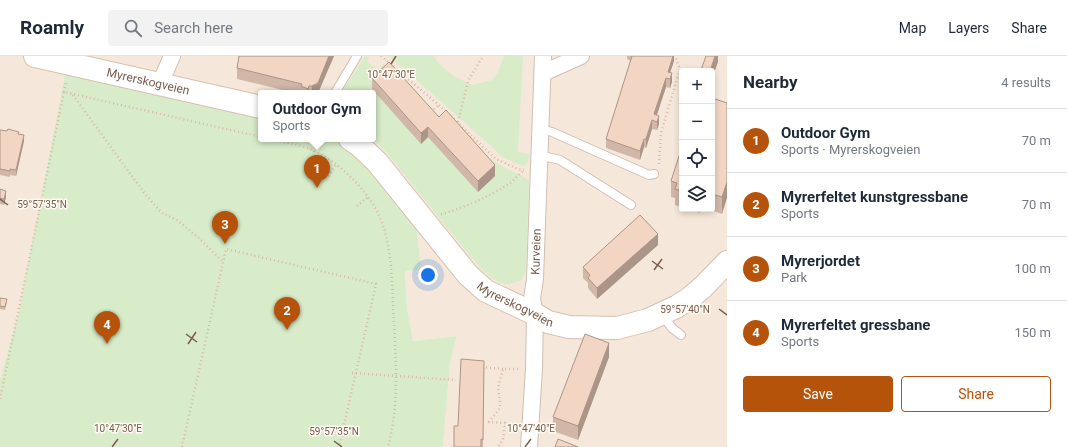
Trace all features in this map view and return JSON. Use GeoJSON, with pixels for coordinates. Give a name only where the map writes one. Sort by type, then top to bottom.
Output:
{"type":"FeatureCollection","features":[{"type":"Feature","properties":{"kind":"street","name":"Myrerskogveien"},"geometry":{"type":"LineString","coordinates":[[35,56],[83,61],[160,84],[258,106]]}},
{"type":"Feature","properties":{"kind":"street"},"geometry":{"type":"LineString","coordinates":[[160,84],[172,56]]}},
{"type":"Feature","properties":{"kind":"street","name":"Kurveien"},"geometry":{"type":"LineString","coordinates":[[529,447],[534,370],[535,314],[532,299],[535,280],[543,56]]}},
{"type":"Feature","properties":{"kind":"street"},"geometry":{"type":"LineString","coordinates":[[543,73],[581,56]]}},
{"type":"Feature","properties":{"kind":"street","name":"Myrerskogveien"},"geometry":{"type":"LineString","coordinates":[[354,142],[377,162],[468,275],[486,291],[535,314],[548,322],[569,327],[617,328],[648,320],[690,298],[727,262]]}},
{"type":"Feature","properties":{"kind":"lane"},"geometry":{"type":"LineString","coordinates":[[337,90],[357,56]]}},
{"type":"Feature","properties":{"kind":"lane"},"geometry":{"type":"LineString","coordinates":[[540,129],[552,132],[649,175],[654,174]]}},
{"type":"Feature","properties":{"kind":"lane"},"geometry":{"type":"LineString","coordinates":[[539,155],[560,160],[631,205]]}},
{"type":"Feature","properties":{"kind":"lane"},"geometry":{"type":"LineString","coordinates":[[661,314],[672,328],[680,335]]}},
{"type":"Feature","properties":{"kind":"path"},"geometry":{"type":"LineString","coordinates":[[381,56],[439,105],[496,159],[518,169],[525,170],[511,182],[490,194],[450,212],[441,214],[436,218]]}},
{"type":"Feature","properties":{"kind":"path"},"geometry":{"type":"LineString","coordinates":[[458,123],[468,81],[483,56]]}},
{"type":"Feature","properties":{"kind":"path"},"geometry":{"type":"LineString","coordinates":[[654,174],[659,164],[661,133],[680,69],[676,59],[671,56]]}},
{"type":"Feature","properties":{"kind":"path"},"geometry":{"type":"LineString","coordinates":[[406,83],[410,80]]}},
{"type":"Feature","properties":{"kind":"path"},"geometry":{"type":"LineString","coordinates":[[0,399],[64,92],[258,136]]}},
{"type":"Feature","properties":{"kind":"path"},"geometry":{"type":"LineString","coordinates":[[73,94],[145,194],[162,214],[177,220],[224,262]]}},
{"type":"Feature","properties":{"kind":"path"},"geometry":{"type":"LineString","coordinates":[[427,115],[439,105]]}},
{"type":"Feature","properties":{"kind":"path"},"geometry":{"type":"LineString","coordinates":[[462,132],[465,129]]}},
{"type":"Feature","properties":{"kind":"path"},"geometry":{"type":"LineString","coordinates":[[281,142],[306,148],[336,165],[368,197],[380,216],[386,233],[390,265],[397,376],[396,402],[388,447]]}},
{"type":"Feature","properties":{"kind":"path"},"geometry":{"type":"LineString","coordinates":[[314,152],[317,142]]}},
{"type":"Feature","properties":{"kind":"path"},"geometry":{"type":"LineString","coordinates":[[487,158],[491,154]]}},
{"type":"Feature","properties":{"kind":"path"},"geometry":{"type":"LineString","coordinates":[[328,176],[336,165]]}},
{"type":"Feature","properties":{"kind":"path"},"geometry":{"type":"LineString","coordinates":[[357,206],[368,197]]}},
{"type":"Feature","properties":{"kind":"path"},"geometry":{"type":"LineString","coordinates":[[182,447],[226,249],[376,284],[354,373],[339,447]]}},
{"type":"Feature","properties":{"kind":"path"},"geometry":{"type":"LineString","coordinates":[[477,364],[483,367],[534,370]]}},
{"type":"Feature","properties":{"kind":"path"},"geometry":{"type":"LineString","coordinates":[[498,446],[504,439],[505,423],[489,422],[500,408],[498,388],[504,369]]}},
{"type":"Feature","properties":{"kind":"path"},"geometry":{"type":"LineString","coordinates":[[354,373],[456,380]]}},
{"type":"Feature","properties":{"kind":"shaded area"},"geometry":{"type":"Polygon","coordinates":[[[0,56],[727,56],[727,447],[440,447],[443,445],[450,363],[457,336],[413,341],[407,308],[405,271],[417,270],[421,266],[416,225],[358,156],[338,142],[376,142],[376,90],[258,90],[258,119],[19,311],[0,379],[0,56]]]}},
{"type":"Feature","properties":{"kind":"green space"},"geometry":{"type":"Polygon","coordinates":[[[365,56],[369,57],[367,62],[379,70],[383,64],[400,77],[372,89],[373,90],[343,90],[365,56]]]}},
{"type":"Feature","properties":{"kind":"green space"},"geometry":{"type":"Polygon","coordinates":[[[389,56],[434,56],[439,64],[455,77],[473,85],[492,80],[498,72],[504,56],[523,56],[518,152],[529,154],[528,163],[524,166],[504,158],[389,56]]]}},
{"type":"Feature","properties":{"kind":"green space"},"geometry":{"type":"Polygon","coordinates":[[[65,75],[258,116],[258,142],[338,142],[358,156],[416,225],[421,266],[417,270],[405,271],[407,308],[413,341],[457,336],[450,363],[443,446],[0,447],[0,379],[19,311],[65,75]]]}},
{"type":"Feature","properties":{"kind":"green space"},"geometry":{"type":"Polygon","coordinates":[[[376,93],[421,143],[428,137],[489,161],[491,158],[498,164],[526,178],[529,182],[526,270],[521,280],[507,284],[501,283],[489,276],[470,256],[387,153],[376,142],[376,93]]]}},
{"type":"Feature","properties":{"kind":"building"},"geometry":{"type":"Polygon","coordinates":[[[239,56],[329,56],[318,83],[309,86],[308,89],[301,86],[302,84],[237,68],[239,56]]]}},
{"type":"Feature","properties":{"kind":"building"},"geometry":{"type":"Polygon","coordinates":[[[632,56],[673,56],[668,72],[672,73],[670,79],[666,78],[654,114],[659,116],[657,122],[652,120],[646,139],[644,139],[640,151],[606,139],[632,56]]]}},
{"type":"Feature","properties":{"kind":"building"},"geometry":{"type":"Polygon","coordinates":[[[706,56],[715,56],[711,68],[702,68],[706,56]]]}},
{"type":"Feature","properties":{"kind":"building"},"geometry":{"type":"Polygon","coordinates":[[[389,62],[439,117],[446,110],[495,165],[478,181],[428,127],[421,133],[372,78],[389,62]]]}},
{"type":"Feature","properties":{"kind":"building"},"geometry":{"type":"Polygon","coordinates":[[[715,99],[727,103],[727,182],[722,197],[715,195],[715,99]]]}},
{"type":"Feature","properties":{"kind":"building"},"geometry":{"type":"Polygon","coordinates":[[[8,129],[24,135],[16,170],[10,169],[10,171],[0,169],[0,130],[7,131],[8,129]]]}},
{"type":"Feature","properties":{"kind":"building"},"geometry":{"type":"Polygon","coordinates":[[[679,156],[679,190],[675,189],[677,183],[671,181],[679,156]]]}},
{"type":"Feature","properties":{"kind":"building"},"geometry":{"type":"Polygon","coordinates":[[[0,189],[6,191],[4,199],[0,198],[0,189]]]}},
{"type":"Feature","properties":{"kind":"building"},"geometry":{"type":"Polygon","coordinates":[[[640,215],[658,234],[597,288],[588,278],[590,275],[583,267],[640,215]]]}},
{"type":"Feature","properties":{"kind":"building"},"geometry":{"type":"Polygon","coordinates":[[[0,298],[7,299],[5,307],[0,306],[0,298]]]}},
{"type":"Feature","properties":{"kind":"building"},"geometry":{"type":"Polygon","coordinates":[[[585,334],[609,343],[578,426],[553,417],[585,334]]]}},
{"type":"Feature","properties":{"kind":"building"},"geometry":{"type":"Polygon","coordinates":[[[461,359],[484,361],[483,440],[481,439],[481,447],[454,447],[454,426],[458,426],[461,359]]]}},
{"type":"Feature","properties":{"kind":"building"},"geometry":{"type":"Polygon","coordinates":[[[558,439],[578,447],[555,447],[558,439]]]}},
{"type":"Feature","properties":{"kind":"place","name":"Outdoor Gym"},"geometry":{"type":"Point","coordinates":[317,188]}},
{"type":"Feature","properties":{"kind":"place","name":"Myrerjordet"},"geometry":{"type":"Point","coordinates":[225,244]}},
{"type":"Feature","properties":{"kind":"place","name":"Myrerfeltet kunstgressbane"},"geometry":{"type":"Point","coordinates":[287,330]}},
{"type":"Feature","properties":{"kind":"place","name":"Myrerfeltet gressbane"},"geometry":{"type":"Point","coordinates":[107,344]}}]}
